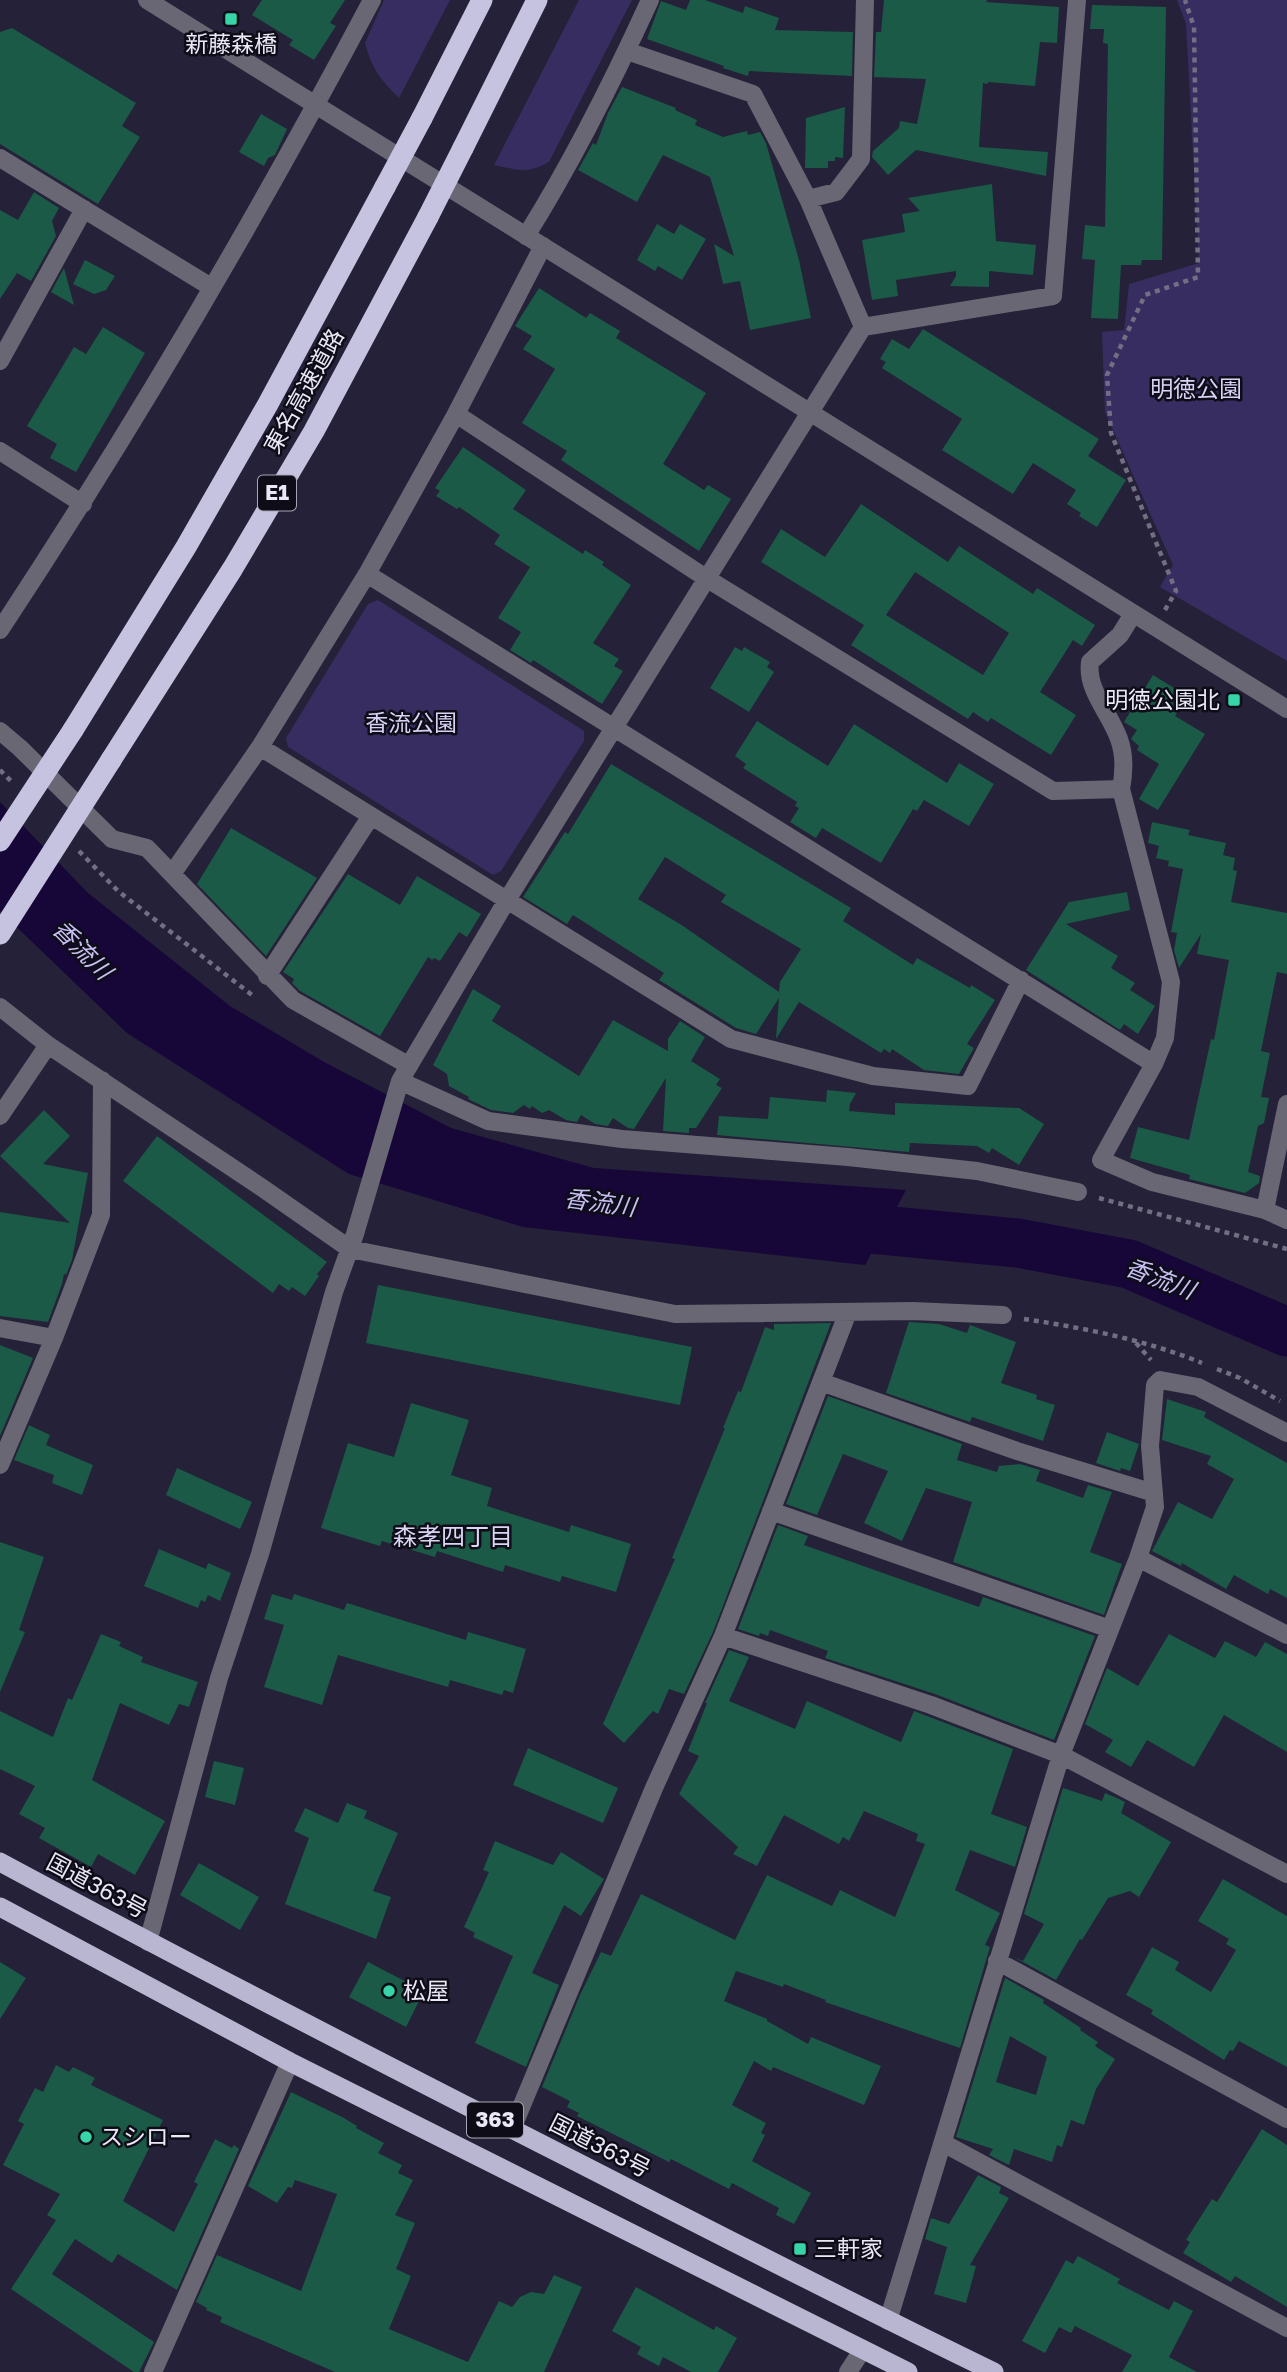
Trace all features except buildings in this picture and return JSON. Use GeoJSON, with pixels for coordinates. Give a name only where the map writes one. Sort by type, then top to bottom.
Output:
{"type":"FeatureCollection","features":[{"type":"Feature","properties":{"kind":"highway","name":"東名高速道路"},"geometry":{"type":"LineString","coordinates":[[0,841],[73,730],[186,547],[268,404],[422,118],[482,0]]}},
{"type":"Feature","properties":{"kind":"highway","name":"東名高速道路"},"geometry":{"type":"LineString","coordinates":[[0,934],[233,568],[313,431],[428,218],[537,0]]}},
{"type":"Feature","properties":{"kind":"highway","name":"国道363号"},"geometry":{"type":"LineString","coordinates":[[0,1862],[148,1942],[512,2129],[888,2321],[994,2372]]}},
{"type":"Feature","properties":{"kind":"highway","name":"363"},"geometry":{"type":"LineString","coordinates":[[0,1907],[290,2062],[908,2372]]}},
{"type":"Feature","properties":{"kind":"street"},"geometry":{"type":"LineString","coordinates":[[147,0],[1287,709]]}},
{"type":"Feature","properties":{"kind":"street"},"geometry":{"type":"LineString","coordinates":[[0,630],[83,504],[316,106],[372,0]]}},
{"type":"Feature","properties":{"kind":"street"},"geometry":{"type":"LineString","coordinates":[[526,236],[550,198],[627,51],[650,0]]}},
{"type":"Feature","properties":{"kind":"street"},"geometry":{"type":"LineString","coordinates":[[808,199],[836,192],[861,159],[865,0]]}},
{"type":"Feature","properties":{"kind":"street"},"geometry":{"type":"LineString","coordinates":[[148,1942],[219,1678],[260,1554],[334,1292],[353,1241],[402,1080],[507,900],[863,327],[1053,296],[1077,0]]}},
{"type":"Feature","properties":{"kind":"street"},"geometry":{"type":"LineString","coordinates":[[627,51],[753,94],[808,199],[863,327]]}},
{"type":"Feature","properties":{"kind":"street"},"geometry":{"type":"LineString","coordinates":[[0,158],[211,287]]}},
{"type":"Feature","properties":{"kind":"street"},"geometry":{"type":"LineString","coordinates":[[0,361],[84,209]]}},
{"type":"Feature","properties":{"kind":"street"},"geometry":{"type":"LineString","coordinates":[[173,874],[260,747],[367,574],[456,414],[543,246]]}},
{"type":"Feature","properties":{"kind":"street"},"geometry":{"type":"LineString","coordinates":[[456,414],[706,578],[1053,791],[1121,789]]}},
{"type":"Feature","properties":{"kind":"street"},"geometry":{"type":"LineString","coordinates":[[0,451],[83,504]]}},
{"type":"Feature","properties":{"kind":"street"},"geometry":{"type":"LineString","coordinates":[[367,574],[1154,1064]]}},
{"type":"Feature","properties":{"kind":"street"},"geometry":{"type":"LineString","coordinates":[[1133,614],[1120,635],[1090,662],[1088,676],[1120,741],[1124,772],[1121,789],[1171,982],[1165,1038],[1154,1064],[1101,1160],[1153,1182],[1265,1210],[1287,1220]]}},
{"type":"Feature","properties":{"kind":"street"},"geometry":{"type":"LineString","coordinates":[[0,731],[112,839],[147,848],[267,976],[293,1000],[402,1080],[488,1121],[622,1139],[848,1157],[976,1171],[1078,1192]]}},
{"type":"Feature","properties":{"kind":"street"},"geometry":{"type":"LineString","coordinates":[[260,747],[731,1039],[873,1076],[968,1086],[1021,980]]}},
{"type":"Feature","properties":{"kind":"street"},"geometry":{"type":"LineString","coordinates":[[267,976],[371,816]]}},
{"type":"Feature","properties":{"kind":"street"},"geometry":{"type":"LineString","coordinates":[[0,1007],[48,1045],[353,1241],[675,1314],[913,1311],[1003,1315]]}},
{"type":"Feature","properties":{"kind":"street"},"geometry":{"type":"LineString","coordinates":[[0,1116],[48,1045]]}},
{"type":"Feature","properties":{"kind":"street"},"geometry":{"type":"LineString","coordinates":[[0,1465],[102,1215],[102,1080]]}},
{"type":"Feature","properties":{"kind":"street"},"geometry":{"type":"LineString","coordinates":[[1265,1210],[1287,1104]]}},
{"type":"Feature","properties":{"kind":"street"},"geometry":{"type":"LineString","coordinates":[[512,2129],[648,1801],[723,1636],[848,1312]]}},
{"type":"Feature","properties":{"kind":"street"},"geometry":{"type":"LineString","coordinates":[[0,1328],[54,1338]]}},
{"type":"Feature","properties":{"kind":"street"},"geometry":{"type":"LineString","coordinates":[[888,2321],[1061,1755],[1138,1558],[1155,1507],[1150,1446],[1155,1385],[1160,1380],[1198,1387],[1287,1433]]}},
{"type":"Feature","properties":{"kind":"street"},"geometry":{"type":"LineString","coordinates":[[821,1382],[1017,1451],[1154,1493]]}},
{"type":"Feature","properties":{"kind":"street"},"geometry":{"type":"LineString","coordinates":[[771,1511],[1110,1629]]}},
{"type":"Feature","properties":{"kind":"street"},"geometry":{"type":"LineString","coordinates":[[1138,1558],[1287,1635]]}},
{"type":"Feature","properties":{"kind":"street"},"geometry":{"type":"LineString","coordinates":[[723,1636],[931,1705],[1061,1755],[1287,1874]]}},
{"type":"Feature","properties":{"kind":"street"},"geometry":{"type":"LineString","coordinates":[[997,1961],[1287,2119]]}},
{"type":"Feature","properties":{"kind":"street"},"geometry":{"type":"LineString","coordinates":[[153,2372],[290,2062]]}},
{"type":"Feature","properties":{"kind":"street"},"geometry":{"type":"LineString","coordinates":[[943,2143],[1287,2328]]}},
{"type":"Feature","properties":{"kind":"street"},"geometry":{"type":"LineString","coordinates":[[848,2372],[863,2350]]}},
{"type":"Feature","properties":{"kind":"path"},"geometry":{"type":"LineString","coordinates":[[1155,628],[1176,591],[1111,433],[1107,374],[1145,295],[1198,277],[1194,27],[1185,0]]}},
{"type":"Feature","properties":{"kind":"path"},"geometry":{"type":"LineString","coordinates":[[0,770],[18,789]]}},
{"type":"Feature","properties":{"kind":"path"},"geometry":{"type":"LineString","coordinates":[[72,844],[118,891],[259,1000]]}},
{"type":"Feature","properties":{"kind":"path"},"geometry":{"type":"LineString","coordinates":[[1078,1192],[1287,1249]]}},
{"type":"Feature","properties":{"kind":"path"},"geometry":{"type":"LineString","coordinates":[[1003,1315],[1073,1326],[1136,1342]]}},
{"type":"Feature","properties":{"kind":"green space"},"geometry":{"type":"Polygon","coordinates":[[[384,0],[450,0],[399,98],[378,73],[365,43],[384,0]]]}},
{"type":"Feature","properties":{"kind":"green space"},"geometry":{"type":"Polygon","coordinates":[[[579,0],[632,0],[549,162],[523,170],[494,165],[579,0]]]}},
{"type":"Feature","properties":{"kind":"green space","name":"明徳公園"},"geometry":{"type":"Polygon","coordinates":[[[1177,0],[1287,0],[1287,661],[1160,587],[1173,565],[1105,412],[1102,332],[1124,330],[1129,284],[1199,263],[1186,24],[1177,0]]]}},
{"type":"Feature","properties":{"kind":"green space","name":"香流公園"},"geometry":{"type":"Polygon","coordinates":[[[378,600],[584,731],[584,741],[501,871],[493,875],[288,747],[286,738],[368,604],[378,600]]]}},
{"type":"Feature","properties":{"kind":"water"},"geometry":{"type":"Polygon","coordinates":[[[0,802],[88,893],[230,1006],[324,1062],[451,1128],[594,1168],[906,1190],[865,1265],[523,1227],[349,1174],[127,1033],[0,911],[0,802]]]}},
{"type":"Feature","properties":{"kind":"waterway","name":"香流川"},"geometry":{"type":"LineString","coordinates":[[819,1224],[1018,1243],[1129,1264],[1287,1332]]}},
{"type":"Feature","properties":{"kind":"place","name":"新藤森橋"},"geometry":{"type":"Point","coordinates":[231,19]}},
{"type":"Feature","properties":{"kind":"place","name":"明徳公園北"},"geometry":{"type":"Point","coordinates":[1234,700]}},
{"type":"Feature","properties":{"kind":"place","name":"松屋"},"geometry":{"type":"Point","coordinates":[389,1991]}},
{"type":"Feature","properties":{"kind":"place","name":"スシロー"},"geometry":{"type":"Point","coordinates":[86,2137]}},
{"type":"Feature","properties":{"kind":"place","name":"三軒家"},"geometry":{"type":"Point","coordinates":[800,2249]}},
{"type":"Feature","properties":{"kind":"district","name":"森孝四丁目"},"geometry":{"type":"Point","coordinates":[453,1537]}}]}
